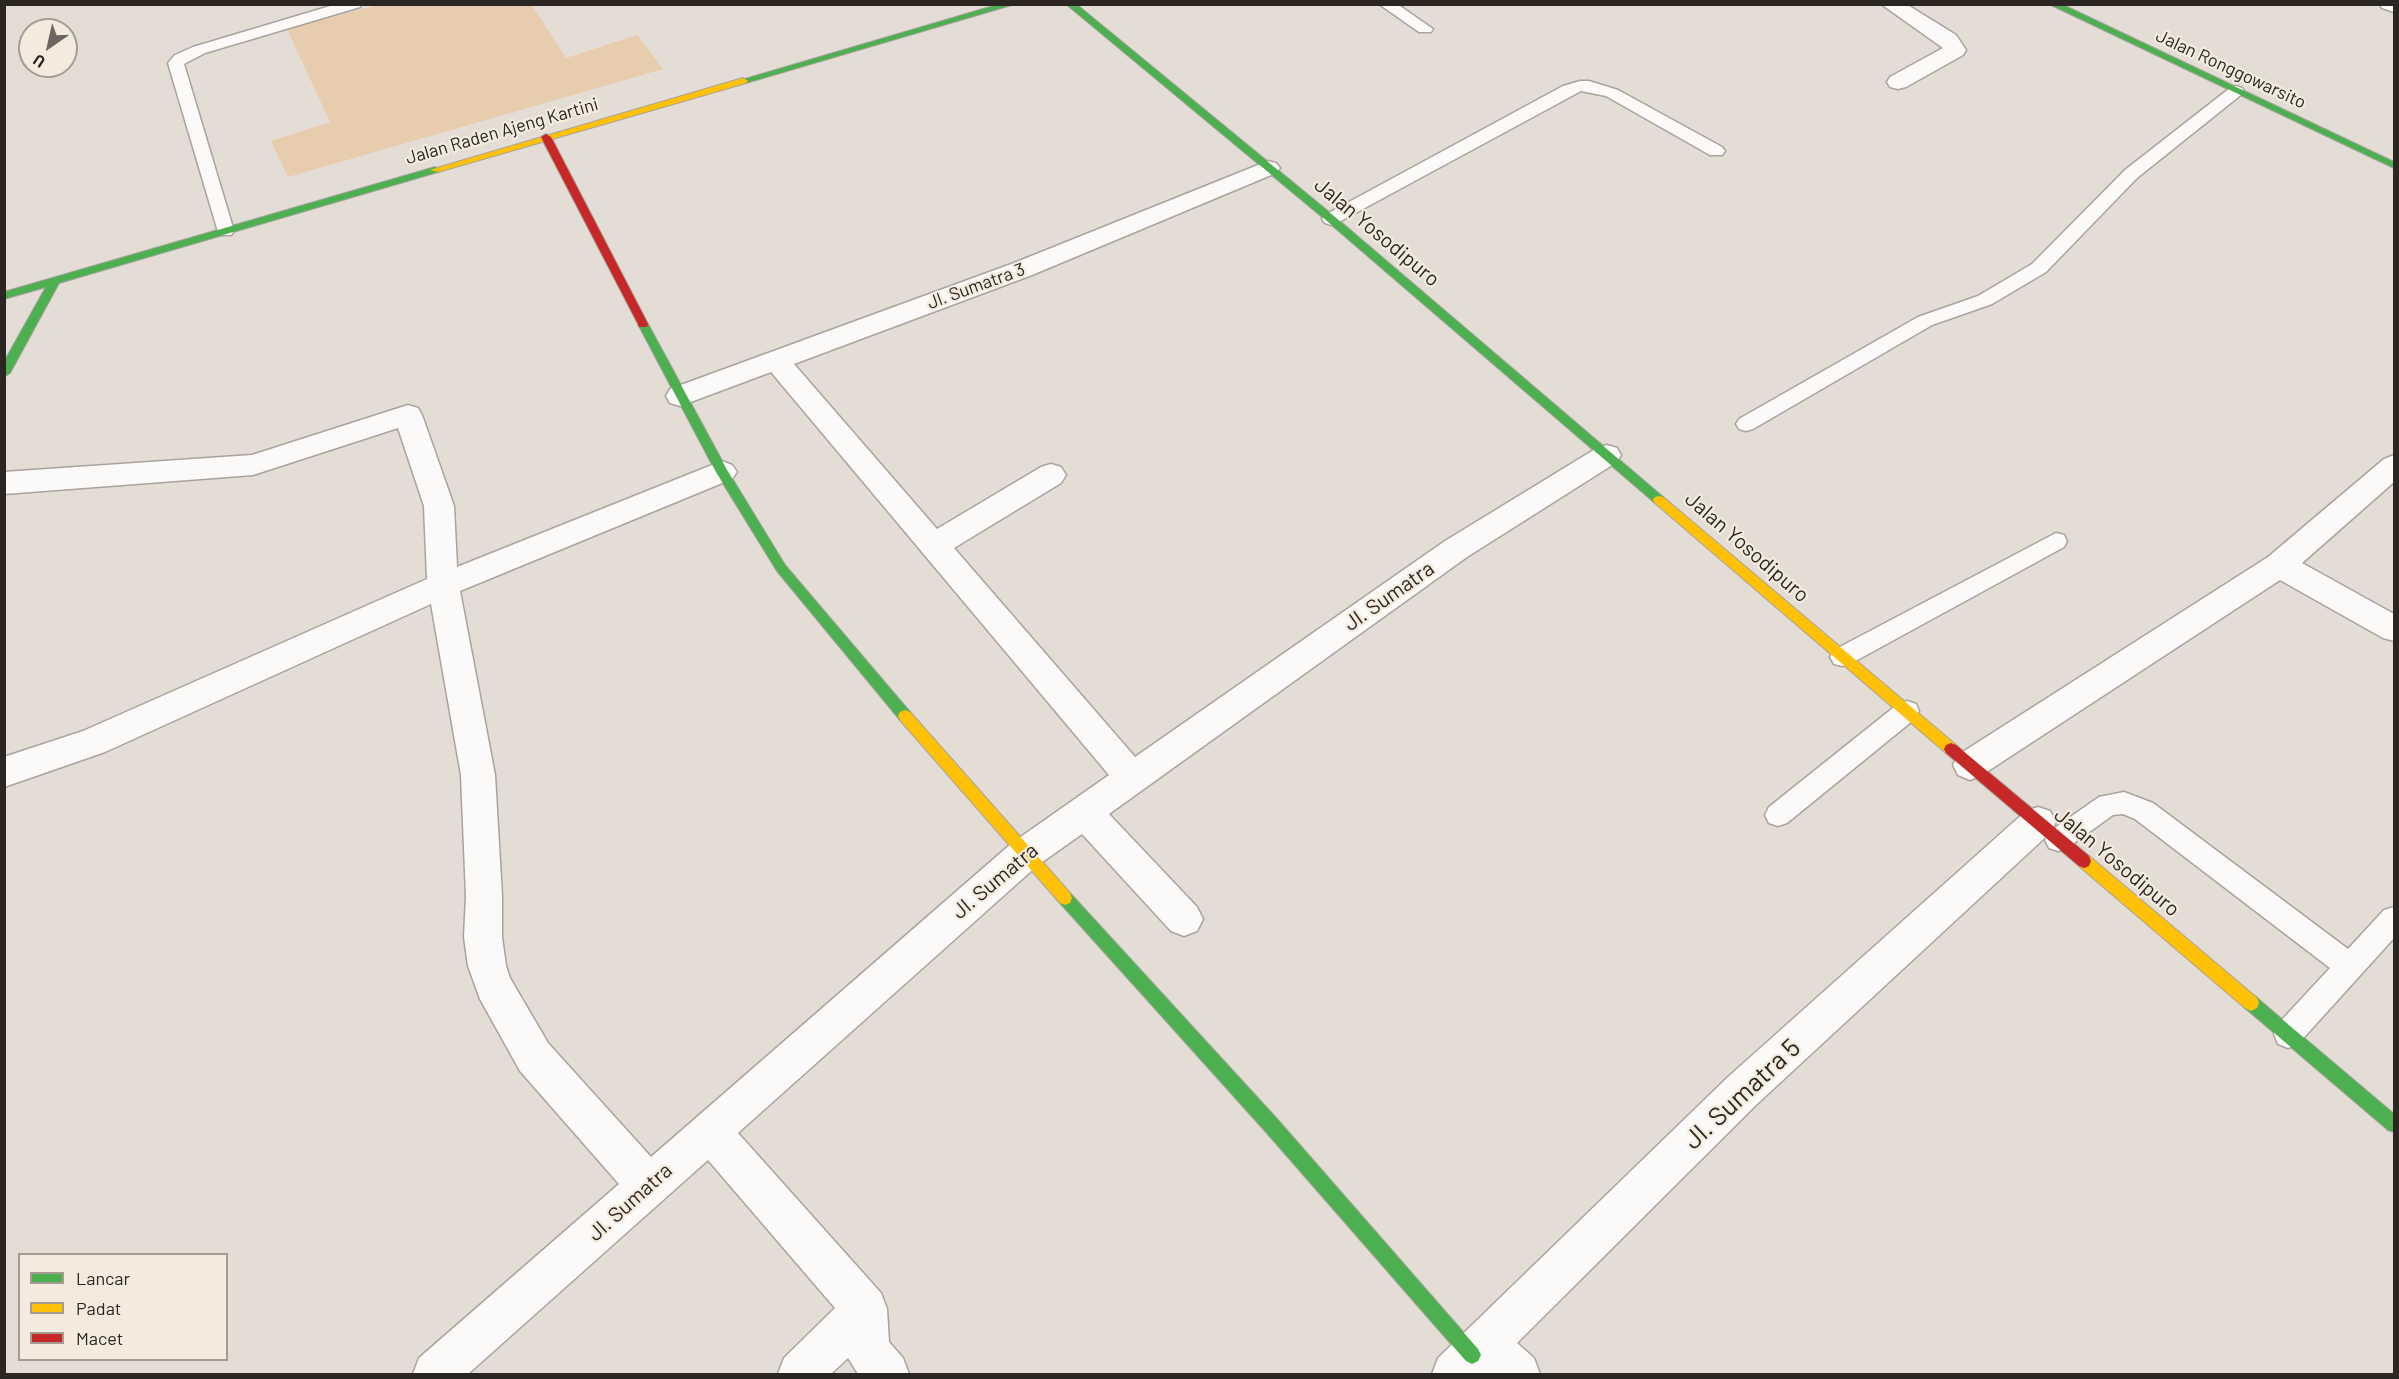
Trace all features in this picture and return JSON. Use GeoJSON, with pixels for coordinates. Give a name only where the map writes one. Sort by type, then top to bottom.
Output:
{"type":"FeatureCollection","features":[{"type":"Feature","properties":{"kind":"main road","name":"Jalan Raden Ajeng Kartini"},"geometry":{"type":"LineString","coordinates":[[4,296],[1011,4]]}},
{"type":"Feature","properties":{"kind":"main road","name":"Jalan Yosodipuro"},"geometry":{"type":"LineString","coordinates":[[1070,4],[1331,219],[1842,657],[2394,1124]]}},
{"type":"Feature","properties":{"kind":"main road","name":"Jalan Ronggowarsito"},"geometry":{"type":"LineString","coordinates":[[2053,4],[2394,165]]}},
{"type":"Feature","properties":{"kind":"main road"},"geometry":{"type":"LineString","coordinates":[[546,137],[680,396],[722,472],[781,568],[854,657],[1024,854],[1280,1135],[1470,1358]]}},
{"type":"Feature","properties":{"kind":"main road"},"geometry":{"type":"LineString","coordinates":[[4,373],[54,283]]}},
{"type":"Feature","properties":{"kind":"street"},"geometry":{"type":"LineString","coordinates":[[1891,4],[1948,40],[1955,50],[1898,81]]}},
{"type":"Feature","properties":{"kind":"street"},"geometry":{"type":"LineString","coordinates":[[2389,4],[2394,6]]}},
{"type":"Feature","properties":{"kind":"street","name":"Jl. Sumatra 3"},"geometry":{"type":"LineString","coordinates":[[680,396],[1023,269],[1268,168]]}},
{"type":"Feature","properties":{"kind":"street"},"geometry":{"type":"LineString","coordinates":[[776,360],[1132,778]]}},
{"type":"Feature","properties":{"kind":"street"},"geometry":{"type":"LineString","coordinates":[[4,483],[253,465],[408,415],[438,506],[443,585],[478,775],[484,896],[483,937],[491,976],[534,1057],[648,1185]]}},
{"type":"Feature","properties":{"kind":"street","name":"Jl. Sumatra"},"geometry":{"type":"LineString","coordinates":[[435,1374],[1024,854],[1456,549],[1607,455]]}},
{"type":"Feature","properties":{"kind":"street"},"geometry":{"type":"LineString","coordinates":[[1970,765],[2279,565],[2394,466]]}},
{"type":"Feature","properties":{"kind":"street"},"geometry":{"type":"LineString","coordinates":[[4,772],[93,742],[443,585],[722,472]]}},
{"type":"Feature","properties":{"kind":"street"},"geometry":{"type":"LineString","coordinates":[[934,544],[1051,475]]}},
{"type":"Feature","properties":{"kind":"street"},"geometry":{"type":"LineString","coordinates":[[2279,565],[2394,629]]}},
{"type":"Feature","properties":{"kind":"street"},"geometry":{"type":"LineString","coordinates":[[1084,812],[1184,919]]}},
{"type":"Feature","properties":{"kind":"street","name":"Jl. Sumatra 5"},"geometry":{"type":"LineString","coordinates":[[1470,1358],[1742,1091],[2048,831]]}},
{"type":"Feature","properties":{"kind":"street"},"geometry":{"type":"LineString","coordinates":[[709,1131],[865,1309],[867,1351],[887,1374]]}},
{"type":"Feature","properties":{"kind":"street"},"geometry":{"type":"LineString","coordinates":[[800,1374],[865,1309]]}},
{"type":"Feature","properties":{"kind":"street"},"geometry":{"type":"LineString","coordinates":[[1470,1358],[1518,1374]]}},
{"type":"Feature","properties":{"kind":"lane"},"geometry":{"type":"LineString","coordinates":[[225,231],[176,63],[181,58],[199,50],[355,4]]}},
{"type":"Feature","properties":{"kind":"lane"},"geometry":{"type":"LineString","coordinates":[[1386,4],[1425,29]]}},
{"type":"Feature","properties":{"kind":"lane"},"geometry":{"type":"LineString","coordinates":[[1331,219],[1569,89],[1580,86],[1589,86],[1612,93],[1716,151]]}},
{"type":"Feature","properties":{"kind":"lane"},"geometry":{"type":"LineString","coordinates":[[1746,424],[1925,321],[1985,300],[2039,268],[2131,174],[2236,91]]}},
{"type":"Feature","properties":{"kind":"lane"},"geometry":{"type":"LineString","coordinates":[[1842,657],[2056,542]]}},
{"type":"Feature","properties":{"kind":"lane"},"geometry":{"type":"LineString","coordinates":[[1778,815],[1908,711]]}},
{"type":"Feature","properties":{"kind":"lane"},"geometry":{"type":"LineString","coordinates":[[2048,831],[2108,805],[2124,803],[2144,811],[2350,967]]}},
{"type":"Feature","properties":{"kind":"lane"},"geometry":{"type":"LineString","coordinates":[[2289,1034],[2394,919]]}},
{"type":"Feature","properties":{"kind":"shaded area"},"geometry":{"type":"Polygon","coordinates":[[[377,5],[532,5],[566,58],[637,35],[663,69],[288,177],[271,141],[330,122],[287,29],[377,5]]]}},
{"type":"Feature","properties":{"kind":"traffic: fast"},"geometry":{"type":"LineString","coordinates":[[743,81],[1011,4]]}},
{"type":"Feature","properties":{"kind":"traffic: fast"},"geometry":{"type":"LineString","coordinates":[[1070,4],[1331,219],[1659,500]]}},
{"type":"Feature","properties":{"kind":"traffic: fast"},"geometry":{"type":"LineString","coordinates":[[2053,4],[2394,165]]}},
{"type":"Feature","properties":{"kind":"traffic: fast"},"geometry":{"type":"LineString","coordinates":[[4,296],[435,170]]}},
{"type":"Feature","properties":{"kind":"traffic: fast"},"geometry":{"type":"LineString","coordinates":[[4,373],[54,283]]}},
{"type":"Feature","properties":{"kind":"traffic: fast"},"geometry":{"type":"LineString","coordinates":[[643,324],[722,472],[781,568],[905,716]]}},
{"type":"Feature","properties":{"kind":"traffic: fast"},"geometry":{"type":"LineString","coordinates":[[1065,898],[1272,1126],[1472,1355]]}},
{"type":"Feature","properties":{"kind":"traffic: fast"},"geometry":{"type":"LineString","coordinates":[[2251,1003],[2394,1124]]}},
{"type":"Feature","properties":{"kind":"traffic: slow"},"geometry":{"type":"LineString","coordinates":[[435,170],[743,81]]}},
{"type":"Feature","properties":{"kind":"traffic: slow"},"geometry":{"type":"LineString","coordinates":[[1659,500],[1951,749]]}},
{"type":"Feature","properties":{"kind":"traffic: slow"},"geometry":{"type":"LineString","coordinates":[[905,716],[1065,898]]}},
{"type":"Feature","properties":{"kind":"traffic: slow"},"geometry":{"type":"LineString","coordinates":[[2084,861],[2251,1003]]}},
{"type":"Feature","properties":{"kind":"traffic: jam"},"geometry":{"type":"LineString","coordinates":[[546,137],[643,324]]}},
{"type":"Feature","properties":{"kind":"traffic: jam"},"geometry":{"type":"LineString","coordinates":[[1951,749],[2084,861]]}}]}
